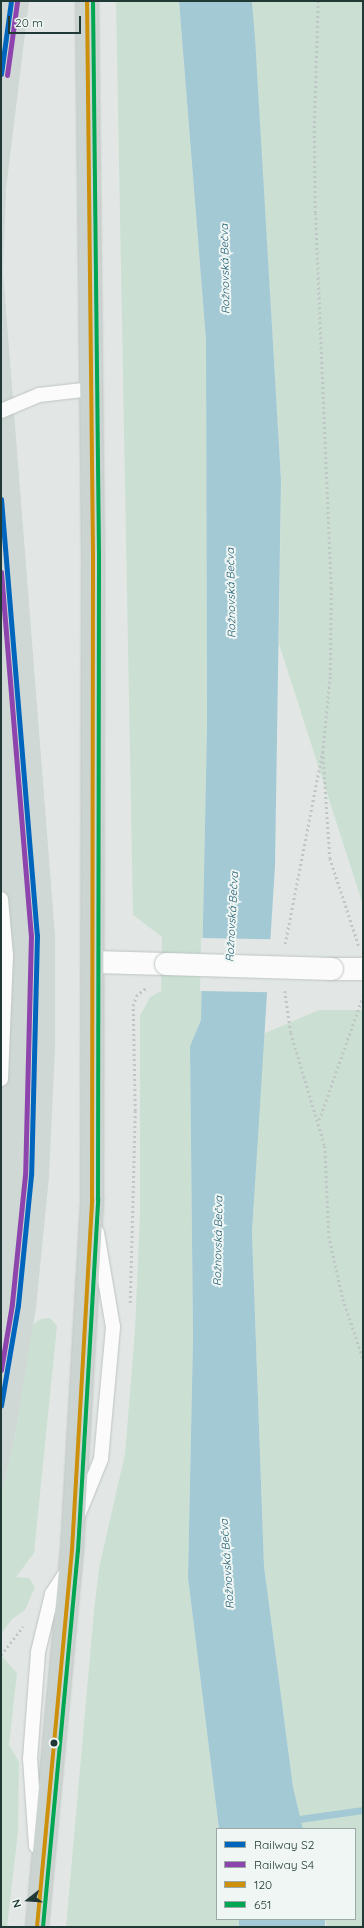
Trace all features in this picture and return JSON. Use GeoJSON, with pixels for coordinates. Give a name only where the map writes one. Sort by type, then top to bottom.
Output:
{"type":"FeatureCollection","features":[{"type":"Feature","properties":{"kind":"main road"},"geometry":{"type":"LineString","coordinates":[[38,1918],[73,1528],[92,1200],[94,962],[92,389],[88,1]]}},
{"type":"Feature","properties":{"kind":"street"},"geometry":{"type":"LineString","coordinates":[[94,962],[332,969],[362,959]]}},
{"type":"Feature","properties":{"kind":"lane"},"geometry":{"type":"LineString","coordinates":[[1,411],[39,395],[92,389]]}},
{"type":"Feature","properties":{"kind":"lane"},"geometry":{"type":"LineString","coordinates":[[1,899],[6,955],[1,1078]]}},
{"type":"Feature","properties":{"kind":"path"},"geometry":{"type":"LineString","coordinates":[[285,952],[285,935],[323,748],[330,675],[331,589],[315,213],[314,128],[318,1]]}},
{"type":"Feature","properties":{"kind":"path"},"geometry":{"type":"LineString","coordinates":[[323,748],[330,858],[362,959]]}},
{"type":"Feature","properties":{"kind":"path"},"geometry":{"type":"LineString","coordinates":[[130,1305],[135,1111],[133,1006],[136,996],[149,986]]}},
{"type":"Feature","properties":{"kind":"path"},"geometry":{"type":"LineString","coordinates":[[285,989],[291,1034],[318,1120],[326,1159],[329,1236],[343,1300],[363,1358]]}},
{"type":"Feature","properties":{"kind":"path"},"geometry":{"type":"LineString","coordinates":[[318,1120],[363,996]]}},
{"type":"Feature","properties":{"kind":"path"},"geometry":{"type":"LineString","coordinates":[[1,1655],[25,1624]]}},
{"type":"Feature","properties":{"kind":"shaded area"},"geometry":{"type":"Polygon","coordinates":[[[1,1],[29,1],[6,189],[3,272],[55,935],[55,1047],[49,1177],[36,1308],[15,1437],[1,1496],[1,1]]]}},
{"type":"Feature","properties":{"kind":"green space"},"geometry":{"type":"Polygon","coordinates":[[[116,1],[179,1],[206,340],[207,725],[201,1020],[190,1046],[193,1337],[188,1578],[219,1828],[216,1828],[216,1920],[239,1920],[241,1927],[66,1927],[99,1568],[125,1454],[135,1330],[140,1215],[140,1016],[150,997],[161,991],[162,937],[133,915],[116,1]]]}},
{"type":"Feature","properties":{"kind":"green space"},"geometry":{"type":"Polygon","coordinates":[[[252,1],[363,1],[363,905],[279,644],[281,479],[252,1]]]}},
{"type":"Feature","properties":{"kind":"green space"},"geometry":{"type":"Polygon","coordinates":[[[319,1010],[363,1010],[363,1927],[327,1927],[325,1920],[356,1920],[356,1828],[303,1828],[293,1787],[264,1566],[252,1232],[263,1034],[319,1010]]]}},
{"type":"Feature","properties":{"kind":"green space"},"geometry":{"type":"Polygon","coordinates":[[[50,1318],[57,1326],[34,1553],[16,1577],[29,1578],[35,1587],[25,1610],[12,1619],[1,1634],[1,1496],[15,1437],[33,1324],[41,1319],[50,1318]]]}},
{"type":"Feature","properties":{"kind":"green space"},"geometry":{"type":"Polygon","coordinates":[[[1,1655],[17,1673],[9,1745],[19,1762],[18,1831],[7,1927],[1,1927],[1,1655]]]}},
{"type":"Feature","properties":{"kind":"water","name":"Rožnovská Bečva"},"geometry":{"type":"Polygon","coordinates":[[[179,1],[252,1],[281,480],[275,866],[252,1232],[264,1566],[293,1787],[303,1828],[219,1828],[188,1578],[193,1337],[190,1046],[201,1020],[207,725],[206,340],[179,1]]]}},
{"type":"Feature","properties":{"kind":"water"},"geometry":{"type":"Polygon","coordinates":[[[239,1920],[325,1920],[325,1927],[239,1927],[239,1920]]]}},
{"type":"Feature","properties":{"kind":"pier"},"geometry":{"type":"Polygon","coordinates":[[[201,938],[272,939],[271,992],[200,991],[201,938]]]}},
{"type":"Feature","properties":{"kind":"waterway"},"geometry":{"type":"LineString","coordinates":[[292,1820],[363,1810]]}},
{"type":"Feature","properties":{"kind":"rail line","name":"S2"},"geometry":{"type":"LineString","coordinates":[[1,74],[11,1]]}},
{"type":"Feature","properties":{"kind":"rail line","name":"S4"},"geometry":{"type":"LineString","coordinates":[[7,75],[17,2]]}},
{"type":"Feature","properties":{"kind":"rail line","name":"S2"},"geometry":{"type":"LineString","coordinates":[[1,499],[37,935],[31,1175],[18,1305],[1,1406]]}},
{"type":"Feature","properties":{"kind":"rail line","name":"S4"},"geometry":{"type":"LineString","coordinates":[[1,572],[31,935],[25,1175],[12,1304],[1,1370]]}},
{"type":"Feature","properties":{"kind":"transit line","name":"120"},"geometry":{"type":"LineString","coordinates":[[37,1927],[72,1550],[92,1200],[93,554],[87,1]]}},
{"type":"Feature","properties":{"kind":"transit line","name":"651"},"geometry":{"type":"LineString","coordinates":[[43,1927],[78,1551],[98,1200],[99,554],[93,1]]}}]}
